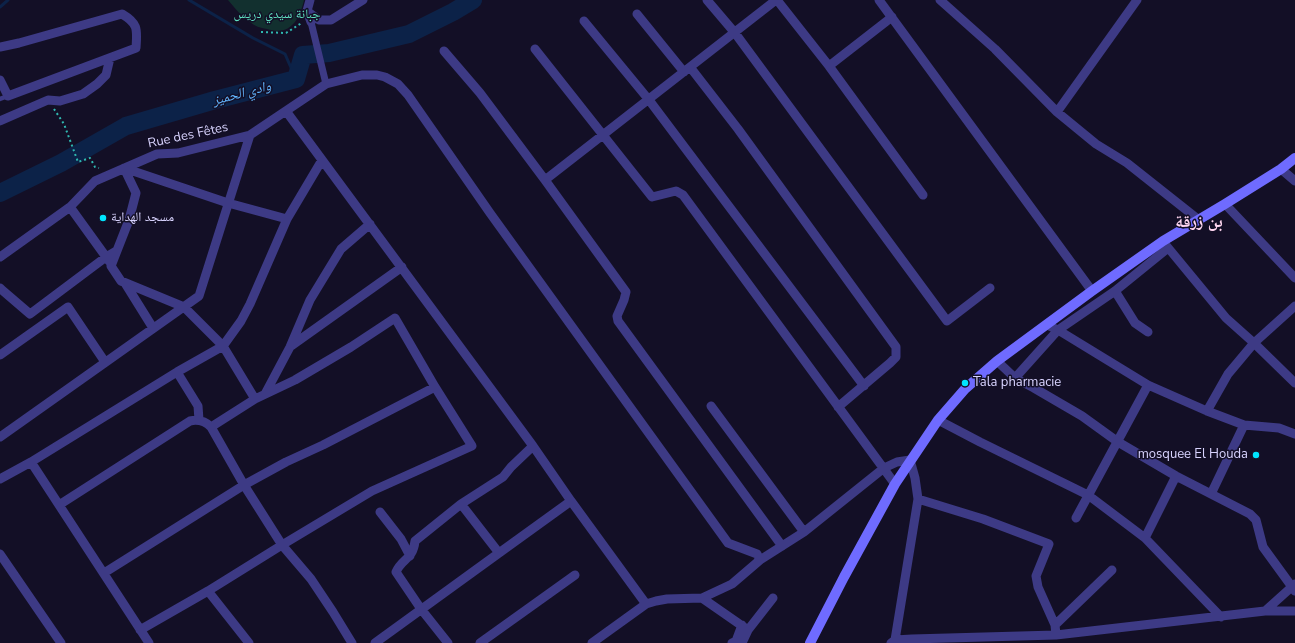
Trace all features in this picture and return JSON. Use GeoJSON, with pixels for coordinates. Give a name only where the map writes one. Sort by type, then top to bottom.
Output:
{"type":"FeatureCollection","features":[{"type":"Feature","properties":{"kind":"main road"},"geometry":{"type":"LineString","coordinates":[[810,643],[894,484],[938,420],[965,389],[997,361],[1092,291],[1166,245],[1199,220],[1281,169],[1295,158]]}},
{"type":"Feature","properties":{"kind":"street"},"geometry":{"type":"LineString","coordinates":[[310,0],[307,11],[326,84]]}},
{"type":"Feature","properties":{"kind":"street"},"geometry":{"type":"LineString","coordinates":[[307,11],[319,20],[331,20],[363,0]]}},
{"type":"Feature","properties":{"kind":"street"},"geometry":{"type":"LineString","coordinates":[[707,0],[735,33],[947,322],[990,288]]}},
{"type":"Feature","properties":{"kind":"street"},"geometry":{"type":"LineString","coordinates":[[545,180],[777,0],[829,66],[923,195]]}},
{"type":"Feature","properties":{"kind":"street"},"geometry":{"type":"LineString","coordinates":[[878,0],[892,17],[1092,291]]}},
{"type":"Feature","properties":{"kind":"street"},"geometry":{"type":"LineString","coordinates":[[940,0],[994,49],[1057,112],[1096,144],[1127,163],[1199,220]]}},
{"type":"Feature","properties":{"kind":"street"},"geometry":{"type":"LineString","coordinates":[[1057,112],[1137,0]]}},
{"type":"Feature","properties":{"kind":"street"},"geometry":{"type":"LineString","coordinates":[[0,47],[122,14],[131,20],[137,31],[136,48],[4,98],[0,80]]}},
{"type":"Feature","properties":{"kind":"street"},"geometry":{"type":"LineString","coordinates":[[637,14],[738,129],[896,347],[896,357],[886,368],[838,407]]}},
{"type":"Feature","properties":{"kind":"street"},"geometry":{"type":"LineString","coordinates":[[829,66],[892,17]]}},
{"type":"Feature","properties":{"kind":"street"},"geometry":{"type":"LineString","coordinates":[[584,21],[649,100],[864,386]]}},
{"type":"Feature","properties":{"kind":"street"},"geometry":{"type":"LineString","coordinates":[[535,49],[652,198],[676,191],[684,195],[884,468],[894,484]]}},
{"type":"Feature","properties":{"kind":"street"},"geometry":{"type":"LineString","coordinates":[[444,50],[480,93],[626,292],[617,316],[618,321],[782,546]]}},
{"type":"Feature","properties":{"kind":"street"},"geometry":{"type":"LineString","coordinates":[[0,121],[48,100],[60,101],[83,94],[97,84],[106,75],[110,58]]}},
{"type":"Feature","properties":{"kind":"street","name":"Rue des Fêtes"},"geometry":{"type":"LineString","coordinates":[[0,257],[70,207],[95,181],[156,154],[178,153],[250,135],[326,84],[362,75],[377,75],[392,80],[404,89],[490,213],[728,543],[757,554],[760,560]]}},
{"type":"Feature","properties":{"kind":"street"},"geometry":{"type":"LineString","coordinates":[[286,111],[533,446],[646,604]]}},
{"type":"Feature","properties":{"kind":"street"},"geometry":{"type":"LineString","coordinates":[[0,437],[199,296],[250,135]]}},
{"type":"Feature","properties":{"kind":"street"},"geometry":{"type":"LineString","coordinates":[[0,479],[31,462],[177,372],[223,346],[241,321],[250,304],[287,219],[322,160]]}},
{"type":"Feature","properties":{"kind":"street"},"geometry":{"type":"LineString","coordinates":[[124,168],[228,203],[287,219]]}},
{"type":"Feature","properties":{"kind":"street"},"geometry":{"type":"LineString","coordinates":[[111,266],[129,220],[136,193],[124,168]]}},
{"type":"Feature","properties":{"kind":"street"},"geometry":{"type":"LineString","coordinates":[[1281,169],[1295,182]]}},
{"type":"Feature","properties":{"kind":"street"},"geometry":{"type":"LineString","coordinates":[[1225,204],[1295,278]]}},
{"type":"Feature","properties":{"kind":"street"},"geometry":{"type":"LineString","coordinates":[[70,207],[106,257],[121,281],[184,307],[223,346],[255,399]]}},
{"type":"Feature","properties":{"kind":"street"},"geometry":{"type":"LineString","coordinates":[[265,394],[290,347],[310,300],[341,249],[370,224]]}},
{"type":"Feature","properties":{"kind":"street"},"geometry":{"type":"LineString","coordinates":[[1015,378],[1058,330],[1115,291],[1166,245],[1226,318],[1295,383]]}},
{"type":"Feature","properties":{"kind":"street"},"geometry":{"type":"LineString","coordinates":[[1,290],[30,314],[116,251]]}},
{"type":"Feature","properties":{"kind":"street"},"geometry":{"type":"LineString","coordinates":[[290,347],[402,267]]}},
{"type":"Feature","properties":{"kind":"street"},"geometry":{"type":"LineString","coordinates":[[125,283],[153,328]]}},
{"type":"Feature","properties":{"kind":"street"},"geometry":{"type":"LineString","coordinates":[[1115,291],[1135,323],[1148,332]]}},
{"type":"Feature","properties":{"kind":"street"},"geometry":{"type":"LineString","coordinates":[[0,355],[68,306],[105,362]]}},
{"type":"Feature","properties":{"kind":"street"},"geometry":{"type":"LineString","coordinates":[[1207,411],[1228,374],[1254,343],[1295,306]]}},
{"type":"Feature","properties":{"kind":"street"},"geometry":{"type":"LineString","coordinates":[[140,630],[208,591],[372,491],[472,446],[435,387],[395,318],[352,347],[295,380],[255,399],[211,427]]}},
{"type":"Feature","properties":{"kind":"street"},"geometry":{"type":"LineString","coordinates":[[1047,325],[1058,330],[1148,385],[1207,411],[1244,425],[1279,428],[1295,434]]}},
{"type":"Feature","properties":{"kind":"street"},"geometry":{"type":"LineString","coordinates":[[997,361],[1015,378],[1082,416],[1118,442],[1176,476],[1250,514],[1256,520],[1263,547],[1294,587],[1265,611]]}},
{"type":"Feature","properties":{"kind":"street"},"geometry":{"type":"LineString","coordinates":[[177,372],[198,406],[199,420]]}},
{"type":"Feature","properties":{"kind":"street"},"geometry":{"type":"LineString","coordinates":[[1076,518],[1148,385]]}},
{"type":"Feature","properties":{"kind":"street"},"geometry":{"type":"LineString","coordinates":[[104,573],[244,485],[286,462],[323,445],[435,387]]}},
{"type":"Feature","properties":{"kind":"street"},"geometry":{"type":"LineString","coordinates":[[711,406],[804,532]]}},
{"type":"Feature","properties":{"kind":"street"},"geometry":{"type":"LineString","coordinates":[[59,505],[186,424],[194,420],[204,421],[211,427],[244,485],[282,545],[311,579],[352,643]]}},
{"type":"Feature","properties":{"kind":"street"},"geometry":{"type":"LineString","coordinates":[[938,420],[1088,495],[1145,538],[1221,617]]}},
{"type":"Feature","properties":{"kind":"street"},"geometry":{"type":"LineString","coordinates":[[1211,494],[1244,425]]}},
{"type":"Feature","properties":{"kind":"street"},"geometry":{"type":"LineString","coordinates":[[448,643],[396,572],[414,550],[415,541],[461,504],[503,477],[511,467],[533,446]]}},
{"type":"Feature","properties":{"kind":"street"},"geometry":{"type":"LineString","coordinates":[[592,643],[646,604],[668,599],[702,598],[732,584],[760,560],[804,532],[884,468],[897,462],[910,460],[916,478],[918,499],[893,641],[1056,635],[1265,611],[1295,611]]}},
{"type":"Feature","properties":{"kind":"street"},"geometry":{"type":"LineString","coordinates":[[31,462],[149,643]]}},
{"type":"Feature","properties":{"kind":"street"},"geometry":{"type":"LineString","coordinates":[[1145,538],[1176,476]]}},
{"type":"Feature","properties":{"kind":"street"},"geometry":{"type":"LineString","coordinates":[[918,499],[983,519],[1049,544],[1036,576],[1038,588],[1055,626],[1056,635]]}},
{"type":"Feature","properties":{"kind":"street"},"geometry":{"type":"LineString","coordinates":[[375,643],[571,500]]}},
{"type":"Feature","properties":{"kind":"street"},"geometry":{"type":"LineString","coordinates":[[461,504],[499,553]]}},
{"type":"Feature","properties":{"kind":"street"},"geometry":{"type":"LineString","coordinates":[[380,512],[402,539],[410,556]]}},
{"type":"Feature","properties":{"kind":"street"},"geometry":{"type":"LineString","coordinates":[[0,554],[61,643]]}},
{"type":"Feature","properties":{"kind":"street"},"geometry":{"type":"LineString","coordinates":[[1055,626],[1112,570]]}},
{"type":"Feature","properties":{"kind":"street"},"geometry":{"type":"LineString","coordinates":[[480,643],[575,576]]}},
{"type":"Feature","properties":{"kind":"street"},"geometry":{"type":"LineString","coordinates":[[208,591],[249,643]]}},
{"type":"Feature","properties":{"kind":"street"},"geometry":{"type":"LineString","coordinates":[[702,598],[745,627]]}},
{"type":"Feature","properties":{"kind":"street"},"geometry":{"type":"LineString","coordinates":[[732,643],[736,641],[745,627],[773,598]]}},
{"type":"Feature","properties":{"kind":"street"},"geometry":{"type":"LineString","coordinates":[[742,643],[745,627]]}},
{"type":"Feature","properties":{"kind":"path"},"geometry":{"type":"LineString","coordinates":[[261,32],[286,33],[300,24],[307,11]]}},
{"type":"Feature","properties":{"kind":"path"},"geometry":{"type":"LineString","coordinates":[[48,100],[64,124],[78,162],[90,158],[95,167],[114,173]]}},
{"type":"Feature","properties":{"kind":"green space","name":"جبانة سيدي دريس"},"geometry":{"type":"Polygon","coordinates":[[[228,0],[304,0],[302,8],[292,25],[282,30],[275,31],[256,26],[241,15],[228,0]]]}},
{"type":"Feature","properties":{"kind":"waterway"},"geometry":{"type":"LineString","coordinates":[[0,7],[8,0]]}},
{"type":"Feature","properties":{"kind":"waterway"},"geometry":{"type":"LineString","coordinates":[[189,0],[253,38],[285,54],[296,79]]}},
{"type":"Feature","properties":{"kind":"waterway","name":"وادي الحميز"},"geometry":{"type":"LineString","coordinates":[[0,193],[61,163],[126,126],[215,100],[296,79],[303,55],[329,53],[409,34],[453,12],[473,0]]}},
{"type":"Feature","properties":{"kind":"place","name":"مسجد الهداية"},"geometry":{"type":"Point","coordinates":[103,218]}},
{"type":"Feature","properties":{"kind":"place","name":"Tala pharmacie"},"geometry":{"type":"Point","coordinates":[965,383]}},
{"type":"Feature","properties":{"kind":"place","name":"mosquee El Houda"},"geometry":{"type":"Point","coordinates":[1256,455]}},
{"type":"Feature","properties":{"kind":"district","name":"بن زرقة"},"geometry":{"type":"Point","coordinates":[1199,223]}}]}
